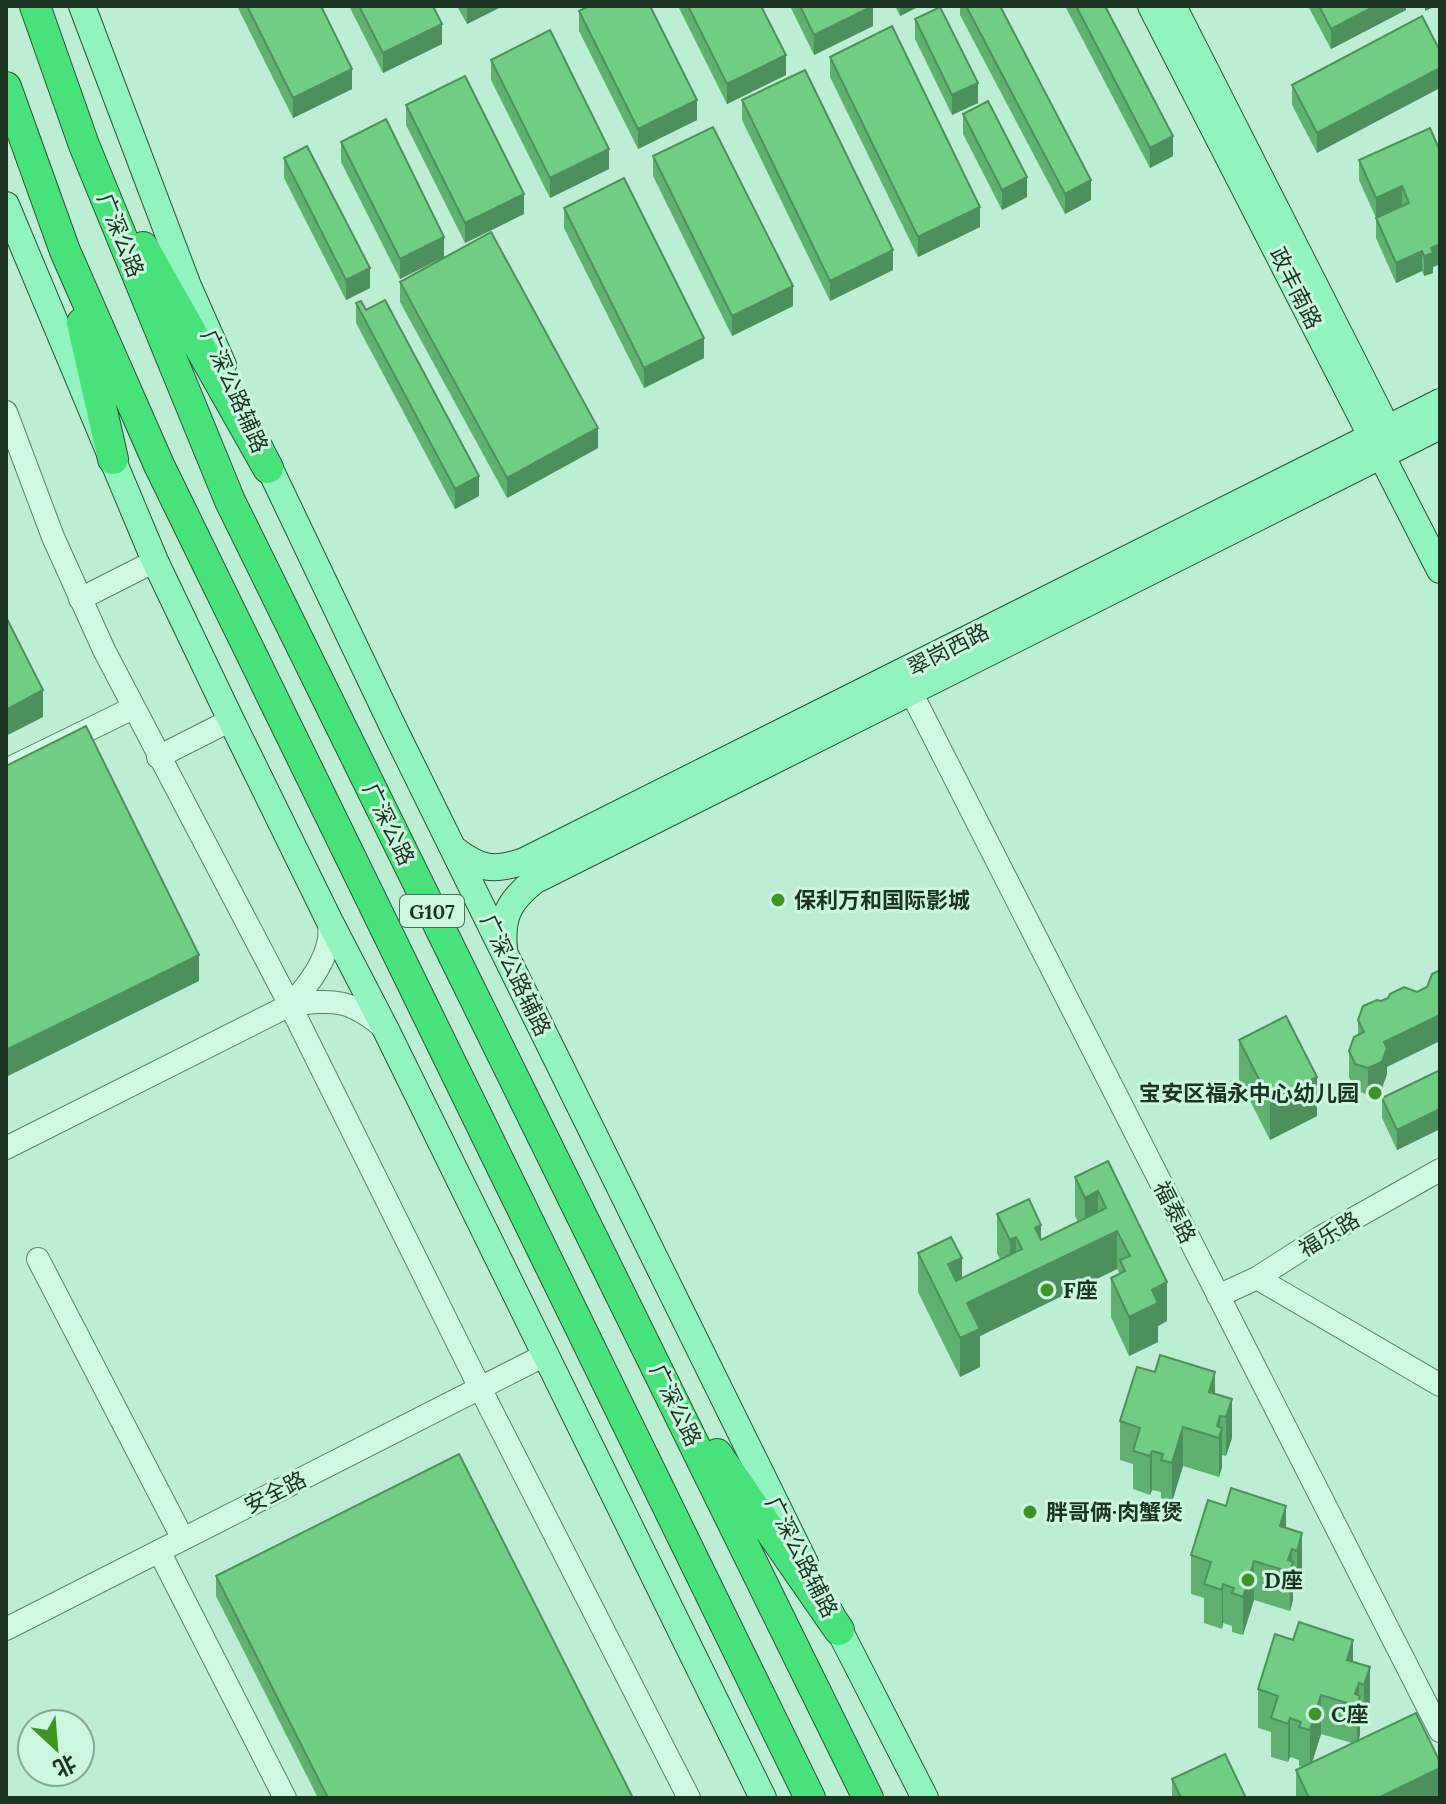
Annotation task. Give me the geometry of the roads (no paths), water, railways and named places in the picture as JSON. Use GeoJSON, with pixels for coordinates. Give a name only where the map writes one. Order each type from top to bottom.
{"type":"FeatureCollection","features":[{"type":"Feature","properties":{"kind":"highway","name":"广深公路"},"geometry":{"type":"LineString","coordinates":[[35,6],[84,145],[230,501],[868,1798]]}},
{"type":"Feature","properties":{"kind":"highway","name":"G107"},"geometry":{"type":"LineString","coordinates":[[6,87],[65,251],[172,493],[810,1798]]}},
{"type":"Feature","properties":{"kind":"highway"},"geometry":{"type":"LineString","coordinates":[[84,145],[268,468]]}},
{"type":"Feature","properties":{"kind":"highway"},"geometry":{"type":"LineString","coordinates":[[65,251],[113,459]]}},
{"type":"Feature","properties":{"kind":"highway"},"geometry":{"type":"LineString","coordinates":[[659,1371],[839,1630]]}},
{"type":"Feature","properties":{"kind":"highway"},"geometry":{"type":"LineString","coordinates":[[773,1726],[793,1798]]}},
{"type":"Feature","properties":{"kind":"main road","name":"广深公路辅路"},"geometry":{"type":"LineString","coordinates":[[82,6],[188,286],[268,468],[759,1473],[925,1798]]}},
{"type":"Feature","properties":{"kind":"main road","name":"政丰南路"},"geometry":{"type":"LineString","coordinates":[[1151,6],[1384,442],[1440,531]]}},
{"type":"Feature","properties":{"kind":"main road","name":"政丰南路"},"geometry":{"type":"LineString","coordinates":[[1173,6],[1384,442],[1440,570]]}},
{"type":"Feature","properties":{"kind":"main road"},"geometry":{"type":"LineString","coordinates":[[6,205],[155,561],[763,1798]]}},
{"type":"Feature","properties":{"kind":"main road","name":"翠岗西路"},"geometry":{"type":"LineString","coordinates":[[454,849],[479,865],[507,867],[574,849],[911,692],[1384,442],[1440,402]]}},
{"type":"Feature","properties":{"kind":"main road","name":"翠岗西路"},"geometry":{"type":"LineString","coordinates":[[505,952],[503,931],[507,912],[517,895],[574,849],[1384,442],[1440,426]]}},
{"type":"Feature","properties":{"kind":"street"},"geometry":{"type":"LineString","coordinates":[[6,412],[53,537],[133,708],[290,1005],[480,1388],[689,1798]]}},
{"type":"Feature","properties":{"kind":"street"},"geometry":{"type":"LineString","coordinates":[[80,599],[155,561]]}},
{"type":"Feature","properties":{"kind":"street","name":"福泰路"},"geometry":{"type":"LineString","coordinates":[[911,692],[1440,1731]]}},
{"type":"Feature","properties":{"kind":"street"},"geometry":{"type":"LineString","coordinates":[[6,770],[133,708]]}},
{"type":"Feature","properties":{"kind":"street"},"geometry":{"type":"LineString","coordinates":[[158,757],[231,720]]}},
{"type":"Feature","properties":{"kind":"street"},"geometry":{"type":"LineString","coordinates":[[290,1005],[304,989],[321,959],[329,939],[329,920]]}},
{"type":"Feature","properties":{"kind":"street"},"geometry":{"type":"LineString","coordinates":[[6,1148],[290,1005],[320,1001],[347,1004],[371,1016],[386,1030]]}},
{"type":"Feature","properties":{"kind":"street","name":"福乐路"},"geometry":{"type":"LineString","coordinates":[[1218,1296],[1257,1278],[1321,1237],[1440,1170]]}},
{"type":"Feature","properties":{"kind":"street"},"geometry":{"type":"LineString","coordinates":[[38,1259],[183,1539]]}},
{"type":"Feature","properties":{"kind":"street"},"geometry":{"type":"LineString","coordinates":[[1257,1278],[1440,1385]]}},
{"type":"Feature","properties":{"kind":"street","name":"安全路"},"geometry":{"type":"LineString","coordinates":[[6,1629],[545,1355]]}},
{"type":"Feature","properties":{"kind":"street"},"geometry":{"type":"LineString","coordinates":[[159,1551],[285,1798]]}},
{"type":"Feature","properties":{"kind":"place","name":"保利万和国际影城"},"geometry":{"type":"Point","coordinates":[778,900]}},
{"type":"Feature","properties":{"kind":"place","name":"宝安区福永中心幼儿园"},"geometry":{"type":"Point","coordinates":[1375,1093]}},
{"type":"Feature","properties":{"kind":"place","name":"F座"},"geometry":{"type":"Point","coordinates":[1047,1290]}},
{"type":"Feature","properties":{"kind":"place","name":"胖哥俩·肉蟹煲"},"geometry":{"type":"Point","coordinates":[1030,1512]}},
{"type":"Feature","properties":{"kind":"place","name":"D座"},"geometry":{"type":"Point","coordinates":[1248,1580]}},
{"type":"Feature","properties":{"kind":"place","name":"C座"},"geometry":{"type":"Point","coordinates":[1315,1714]}}]}
